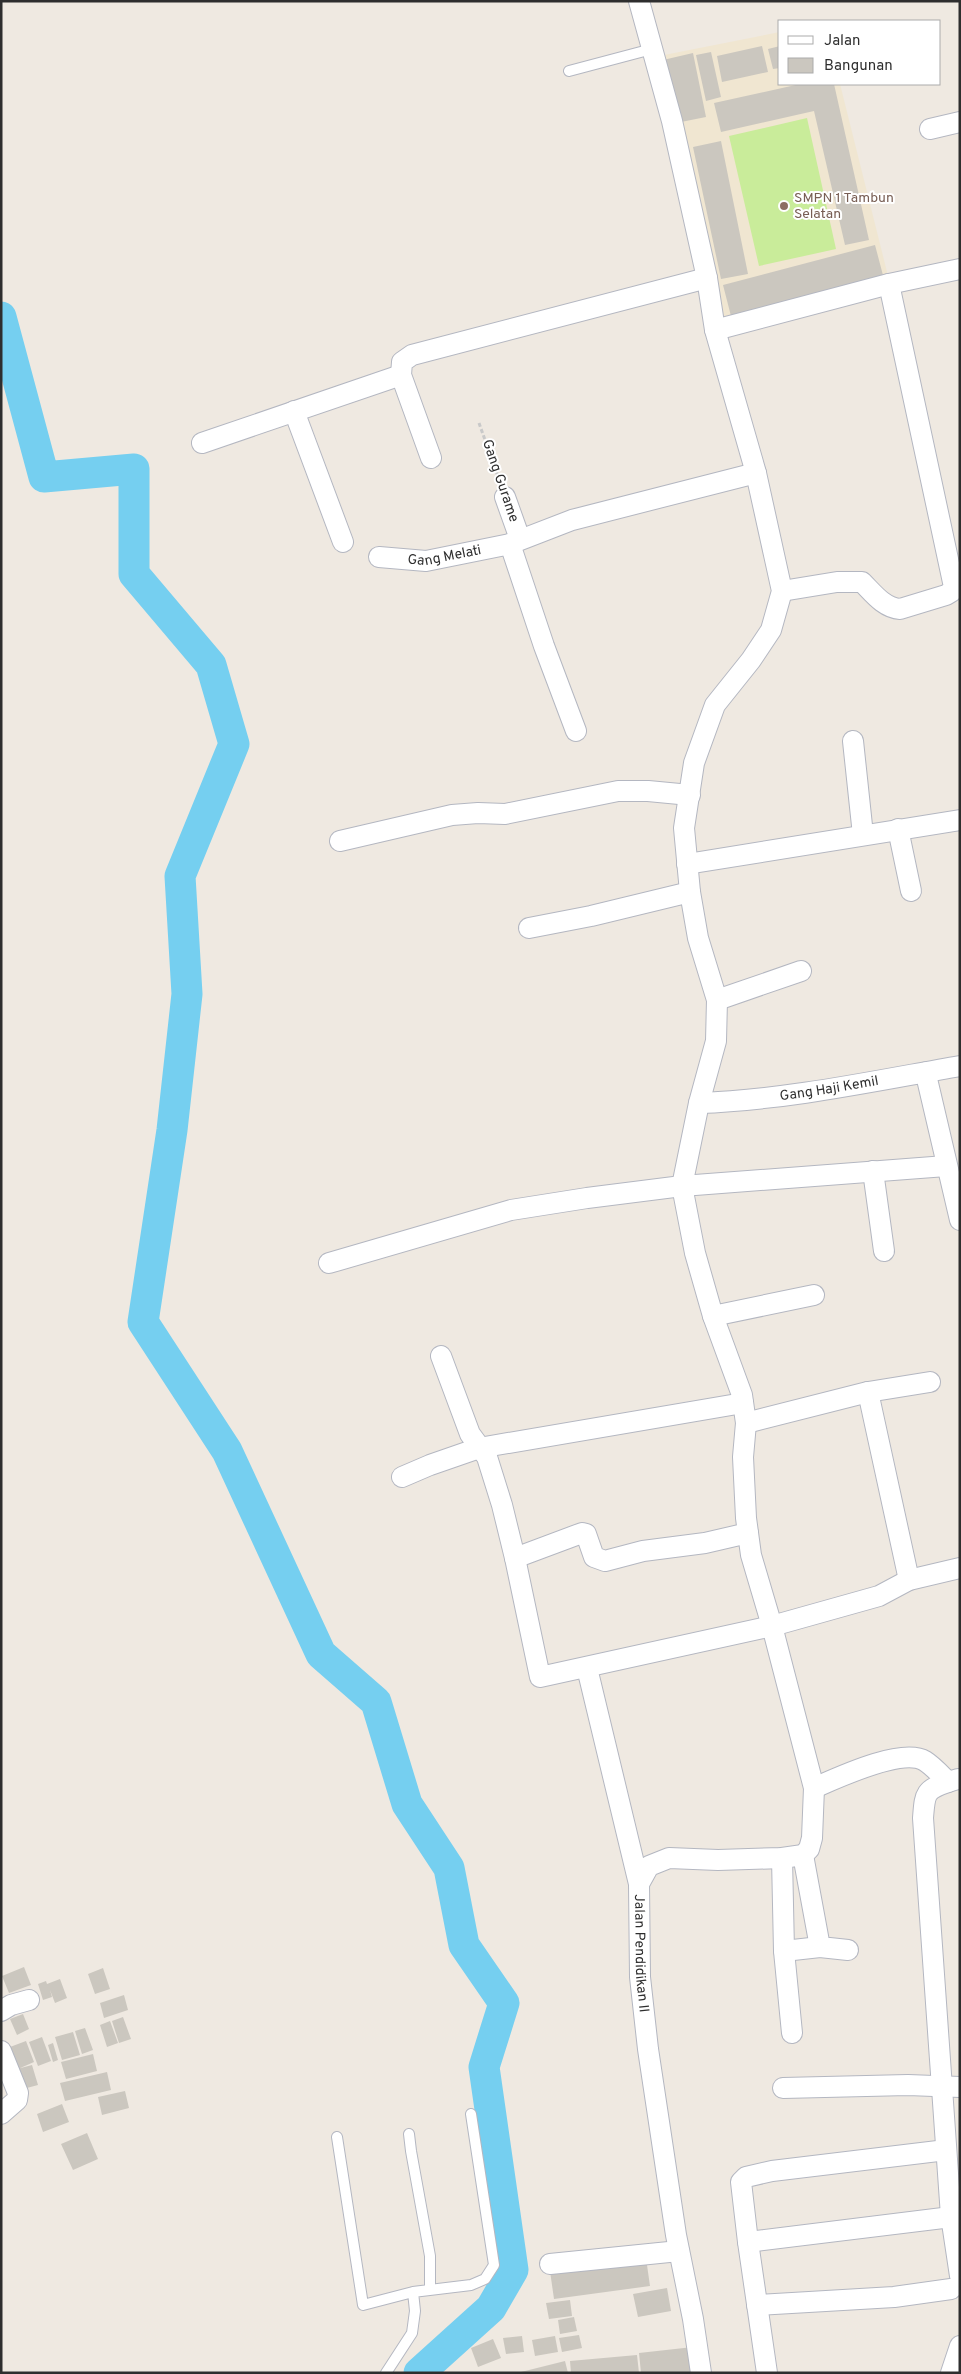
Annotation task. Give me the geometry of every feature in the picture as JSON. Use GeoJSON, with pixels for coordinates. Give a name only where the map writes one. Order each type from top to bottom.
{"type":"FeatureCollection","features":[{"type":"Feature","properties":{"kind":"street"},"geometry":{"type":"LineString","coordinates":[[639,1],[672,121],[707,278],[716,330],[756,473],[782,591],[771,630],[751,660],[715,705],[694,763],[684,828],[690,892],[698,938],[717,1000],[716,1041],[699,1103],[682,1186],[695,1253],[713,1316],[743,1403],[746,1423],[743,1457],[751,1555],[772,1626],[814,1788],[812,1838],[809,1849],[803,1854],[820,1947]]}},
{"type":"Feature","properties":{"kind":"street"},"geometry":{"type":"LineString","coordinates":[[930,129],[960,122]]}},
{"type":"Feature","properties":{"kind":"street"},"geometry":{"type":"LineString","coordinates":[[716,330],[889,284],[960,269]]}},
{"type":"Feature","properties":{"kind":"street"},"geometry":{"type":"LineString","coordinates":[[431,458],[401,375],[402,362],[412,355],[707,278]]}},
{"type":"Feature","properties":{"kind":"street"},"geometry":{"type":"LineString","coordinates":[[782,591],[837,582],[862,582],[884,603],[900,609],[946,596],[954,588],[889,284]]}},
{"type":"Feature","properties":{"kind":"street"},"geometry":{"type":"LineString","coordinates":[[202,443],[401,375]]}},
{"type":"Feature","properties":{"kind":"street"},"geometry":{"type":"LineString","coordinates":[[294,410],[343,542]]}},
{"type":"Feature","properties":{"kind":"street","name":"Gang Melati"},"geometry":{"type":"LineString","coordinates":[[379,558],[426,561],[515,541],[572,520],[756,473]]}},
{"type":"Feature","properties":{"kind":"street","name":"Gang Gurame"},"geometry":{"type":"LineString","coordinates":[[505,496],[515,541],[544,646],[576,731]]}},
{"type":"Feature","properties":{"kind":"street"},"geometry":{"type":"LineString","coordinates":[[853,741],[863,835]]}},
{"type":"Feature","properties":{"kind":"street"},"geometry":{"type":"LineString","coordinates":[[340,842],[452,815],[478,813],[505,814],[618,791],[648,791],[690,796]]}},
{"type":"Feature","properties":{"kind":"street"},"geometry":{"type":"LineString","coordinates":[[688,864],[960,820]]}},
{"type":"Feature","properties":{"kind":"street"},"geometry":{"type":"LineString","coordinates":[[898,829],[911,891]]}},
{"type":"Feature","properties":{"kind":"street"},"geometry":{"type":"LineString","coordinates":[[529,928],[591,916],[690,892]]}},
{"type":"Feature","properties":{"kind":"street"},"geometry":{"type":"LineString","coordinates":[[717,1000],[801,971]]}},
{"type":"Feature","properties":{"kind":"street","name":"Gang Haji Kemil"},"geometry":{"type":"LineString","coordinates":[[699,1103],[766,1098],[960,1066]]}},
{"type":"Feature","properties":{"kind":"street"},"geometry":{"type":"LineString","coordinates":[[928,1072],[927,1079],[960,1220]]}},
{"type":"Feature","properties":{"kind":"street"},"geometry":{"type":"LineString","coordinates":[[329,1263],[511,1210],[682,1186],[946,1166]]}},
{"type":"Feature","properties":{"kind":"street"},"geometry":{"type":"LineString","coordinates":[[873,1171],[884,1251]]}},
{"type":"Feature","properties":{"kind":"street"},"geometry":{"type":"LineString","coordinates":[[713,1316],[814,1295]]}},
{"type":"Feature","properties":{"kind":"street"},"geometry":{"type":"LineString","coordinates":[[441,1356],[470,1434],[486,1457],[515,1558],[540,1677],[772,1626],[879,1596],[909,1580],[960,1568]]}},
{"type":"Feature","properties":{"kind":"street"},"geometry":{"type":"LineString","coordinates":[[746,1423],[868,1392],[930,1382]]}},
{"type":"Feature","properties":{"kind":"street"},"geometry":{"type":"LineString","coordinates":[[868,1392],[909,1580]]}},
{"type":"Feature","properties":{"kind":"street"},"geometry":{"type":"LineString","coordinates":[[402,1477],[479,1448],[743,1403]]}},
{"type":"Feature","properties":{"kind":"street"},"geometry":{"type":"LineString","coordinates":[[515,1558],[582,1533],[588,1537],[594,1557],[605,1561],[643,1551],[705,1543],[748,1533]]}},
{"type":"Feature","properties":{"kind":"street"},"geometry":{"type":"LineString","coordinates":[[587,1668],[639,1884]]}},
{"type":"Feature","properties":{"kind":"street"},"geometry":{"type":"LineString","coordinates":[[814,1788],[870,1765],[903,1757],[924,1760],[954,1780]]}},
{"type":"Feature","properties":{"kind":"street"},"geometry":{"type":"LineString","coordinates":[[757,2305],[894,2298],[955,2282],[951,2216],[951,2087],[923,1818],[925,1796],[932,1787],[954,1780]]}},
{"type":"Feature","properties":{"kind":"street","name":"Jalan Pendidikan II"},"geometry":{"type":"LineString","coordinates":[[701,2373],[656,2108],[646,2031],[640,1977],[639,1884],[649,1866],[669,1858],[718,1860],[782,1858],[803,1854]]}},
{"type":"Feature","properties":{"kind":"street"},"geometry":{"type":"LineString","coordinates":[[782,1858],[784,1951],[792,2033]]}},
{"type":"Feature","properties":{"kind":"street"},"geometry":{"type":"LineString","coordinates":[[784,1951],[820,1947],[848,1950]]}},
{"type":"Feature","properties":{"kind":"street"},"geometry":{"type":"LineString","coordinates":[[1,2011],[29,2000]]}},
{"type":"Feature","properties":{"kind":"street"},"geometry":{"type":"LineString","coordinates":[[1,2051],[18,2092],[16,2100],[1,2114]]}},
{"type":"Feature","properties":{"kind":"street"},"geometry":{"type":"LineString","coordinates":[[783,2088],[908,2085],[951,2087]]}},
{"type":"Feature","properties":{"kind":"street"},"geometry":{"type":"LineString","coordinates":[[767,2373],[748,2242],[742,2182],[746,2177],[772,2171],[938,2151]]}},
{"type":"Feature","properties":{"kind":"street"},"geometry":{"type":"LineString","coordinates":[[748,2242],[943,2218]]}},
{"type":"Feature","properties":{"kind":"street"},"geometry":{"type":"LineString","coordinates":[[550,2264],[679,2251]]}},
{"type":"Feature","properties":{"kind":"street"},"geometry":{"type":"LineString","coordinates":[[951,2373],[960,2346]]}},
{"type":"Feature","properties":{"kind":"lane"},"geometry":{"type":"LineString","coordinates":[[569,71],[652,49]]}},
{"type":"Feature","properties":{"kind":"lane"},"geometry":{"type":"LineString","coordinates":[[337,2137],[362,2305],[413,2292],[471,2285],[485,2278],[494,2265],[471,2114]]}},
{"type":"Feature","properties":{"kind":"lane"},"geometry":{"type":"LineString","coordinates":[[409,2134],[410,2151],[430,2256],[430,2290]]}},
{"type":"Feature","properties":{"kind":"lane"},"geometry":{"type":"LineString","coordinates":[[386,2373],[412,2333],[415,2312],[413,2292]]}},
{"type":"Feature","properties":{"kind":"path","name":"Gang Gurame"},"geometry":{"type":"LineString","coordinates":[[479,423],[505,496]]}},
{"type":"Feature","properties":{"kind":"shaded area","name":"SMPN 1 Tambun Selatan"},"geometry":{"type":"Polygon","coordinates":[[[778,32],[778,85],[840,85],[889,280],[723,325],[659,56],[778,32]]]}},
{"type":"Feature","properties":{"kind":"green space"},"geometry":{"type":"Polygon","coordinates":[[[807,118],[836,249],[759,266],[729,136],[807,118]]]}},
{"type":"Feature","properties":{"kind":"building"},"geometry":{"type":"Polygon","coordinates":[[[762,46],[768,72],[722,82],[717,56],[762,46]]]}},
{"type":"Feature","properties":{"kind":"building"},"geometry":{"type":"Polygon","coordinates":[[[778,46],[778,68],[773,69],[768,49],[778,46]]]}},
{"type":"Feature","properties":{"kind":"building"},"geometry":{"type":"Polygon","coordinates":[[[711,52],[721,97],[706,101],[696,55],[711,52]]]}},
{"type":"Feature","properties":{"kind":"building"},"geometry":{"type":"Polygon","coordinates":[[[693,53],[706,117],[676,123],[663,60],[693,53]]]}},
{"type":"Feature","properties":{"kind":"building"},"geometry":{"type":"Polygon","coordinates":[[[795,85],[834,85],[869,240],[845,245],[814,111],[721,132],[714,103],[795,85]]]}},
{"type":"Feature","properties":{"kind":"building"},"geometry":{"type":"Polygon","coordinates":[[[721,141],[748,274],[721,279],[693,147],[721,141]]]}},
{"type":"Feature","properties":{"kind":"building"},"geometry":{"type":"Polygon","coordinates":[[[875,245],[884,279],[732,320],[723,285],[875,245]]]}},
{"type":"Feature","properties":{"kind":"building"},"geometry":{"type":"Polygon","coordinates":[[[24,1967],[31,1985],[9,1993],[2,1976],[24,1967]]]}},
{"type":"Feature","properties":{"kind":"building"},"geometry":{"type":"Polygon","coordinates":[[[103,1968],[110,1989],[95,1994],[88,1974],[103,1968]]]}},
{"type":"Feature","properties":{"kind":"building"},"geometry":{"type":"Polygon","coordinates":[[[60,1979],[67,1998],[55,2003],[50,1990],[52,1997],[43,2000],[38,1984],[46,1981],[47,1984],[60,1979]]]}},
{"type":"Feature","properties":{"kind":"building"},"geometry":{"type":"Polygon","coordinates":[[[124,1995],[128,2010],[104,2018],[100,2003],[124,1995]]]}},
{"type":"Feature","properties":{"kind":"building"},"geometry":{"type":"Polygon","coordinates":[[[23,2014],[29,2029],[17,2035],[10,2019],[23,2014]]]}},
{"type":"Feature","properties":{"kind":"building"},"geometry":{"type":"Polygon","coordinates":[[[123,2017],[131,2039],[119,2043],[112,2021],[123,2017]]]}},
{"type":"Feature","properties":{"kind":"building"},"geometry":{"type":"Polygon","coordinates":[[[110,2021],[118,2043],[107,2047],[100,2025],[110,2021]]]}},
{"type":"Feature","properties":{"kind":"building"},"geometry":{"type":"Polygon","coordinates":[[[85,2028],[93,2050],[82,2054],[75,2031],[85,2028]]]}},
{"type":"Feature","properties":{"kind":"building"},"geometry":{"type":"Polygon","coordinates":[[[73,2032],[80,2055],[62,2060],[55,2037],[73,2032]]]}},
{"type":"Feature","properties":{"kind":"building"},"geometry":{"type":"Polygon","coordinates":[[[42,2037],[51,2061],[38,2066],[29,2042],[42,2037]]]}},
{"type":"Feature","properties":{"kind":"building"},"geometry":{"type":"Polygon","coordinates":[[[26,2041],[34,2062],[18,2069],[10,2047],[26,2041]]]}},
{"type":"Feature","properties":{"kind":"building"},"geometry":{"type":"Polygon","coordinates":[[[53,2043],[58,2060],[53,2062],[48,2045],[53,2043]]]}},
{"type":"Feature","properties":{"kind":"building"},"geometry":{"type":"Polygon","coordinates":[[[93,2054],[97,2071],[66,2079],[61,2062],[93,2054]]]}},
{"type":"Feature","properties":{"kind":"building"},"geometry":{"type":"Polygon","coordinates":[[[32,2065],[38,2085],[23,2089],[17,2069],[32,2065]]]}},
{"type":"Feature","properties":{"kind":"building"},"geometry":{"type":"Polygon","coordinates":[[[107,2072],[111,2090],[65,2101],[60,2083],[107,2072]]]}},
{"type":"Feature","properties":{"kind":"building"},"geometry":{"type":"Polygon","coordinates":[[[125,2091],[129,2108],[102,2115],[98,2097],[125,2091]]]}},
{"type":"Feature","properties":{"kind":"building"},"geometry":{"type":"Polygon","coordinates":[[[62,2104],[69,2122],[43,2132],[37,2114],[62,2104]]]}},
{"type":"Feature","properties":{"kind":"building"},"geometry":{"type":"Polygon","coordinates":[[[87,2133],[98,2159],[73,2170],[61,2144],[87,2133]]]}},
{"type":"Feature","properties":{"kind":"building"},"geometry":{"type":"Polygon","coordinates":[[[646,2258],[650,2286],[554,2299],[550,2271],[646,2258]]]}},
{"type":"Feature","properties":{"kind":"building"},"geometry":{"type":"Polygon","coordinates":[[[667,2288],[671,2311],[638,2317],[633,2294],[667,2288]]]}},
{"type":"Feature","properties":{"kind":"building"},"geometry":{"type":"Polygon","coordinates":[[[570,2300],[572,2316],[549,2319],[546,2303],[570,2300]]]}},
{"type":"Feature","properties":{"kind":"building"},"geometry":{"type":"Polygon","coordinates":[[[574,2317],[577,2331],[560,2334],[558,2320],[574,2317]]]}},
{"type":"Feature","properties":{"kind":"building"},"geometry":{"type":"Polygon","coordinates":[[[579,2335],[582,2348],[562,2352],[559,2338],[579,2335]]]}},
{"type":"Feature","properties":{"kind":"building"},"geometry":{"type":"Polygon","coordinates":[[[522,2336],[524,2352],[506,2354],[503,2338],[522,2336]]]}},
{"type":"Feature","properties":{"kind":"building"},"geometry":{"type":"Polygon","coordinates":[[[555,2336],[558,2352],[535,2356],[532,2340],[555,2336]]]}},
{"type":"Feature","properties":{"kind":"building"},"geometry":{"type":"Polygon","coordinates":[[[493,2339],[501,2358],[478,2367],[471,2348],[493,2339]]]}},
{"type":"Feature","properties":{"kind":"building"},"geometry":{"type":"Polygon","coordinates":[[[693,2347],[696,2373],[641,2373],[639,2353],[693,2347]]]}},
{"type":"Feature","properties":{"kind":"building"},"geometry":{"type":"Polygon","coordinates":[[[637,2355],[639,2373],[571,2373],[570,2361],[637,2355]]]}},
{"type":"Feature","properties":{"kind":"building"},"geometry":{"type":"Polygon","coordinates":[[[565,2361],[568,2373],[521,2373],[521,2372],[565,2361]]]}},
{"type":"Feature","properties":{"kind":"waterway"},"geometry":{"type":"LineString","coordinates":[[1,317],[44,477],[134,469],[134,574],[211,665],[234,744],[180,876],[187,994],[172,1130],[143,1322],[227,1451],[321,1654],[376,1702],[407,1804],[449,1868],[464,1945],[504,2003],[484,2067],[513,2270],[491,2308],[419,2373]]}},
{"type":"Feature","properties":{"kind":"place","name":"SMPN 1 Tambun Selatan"},"geometry":{"type":"Point","coordinates":[784,206]}}]}
